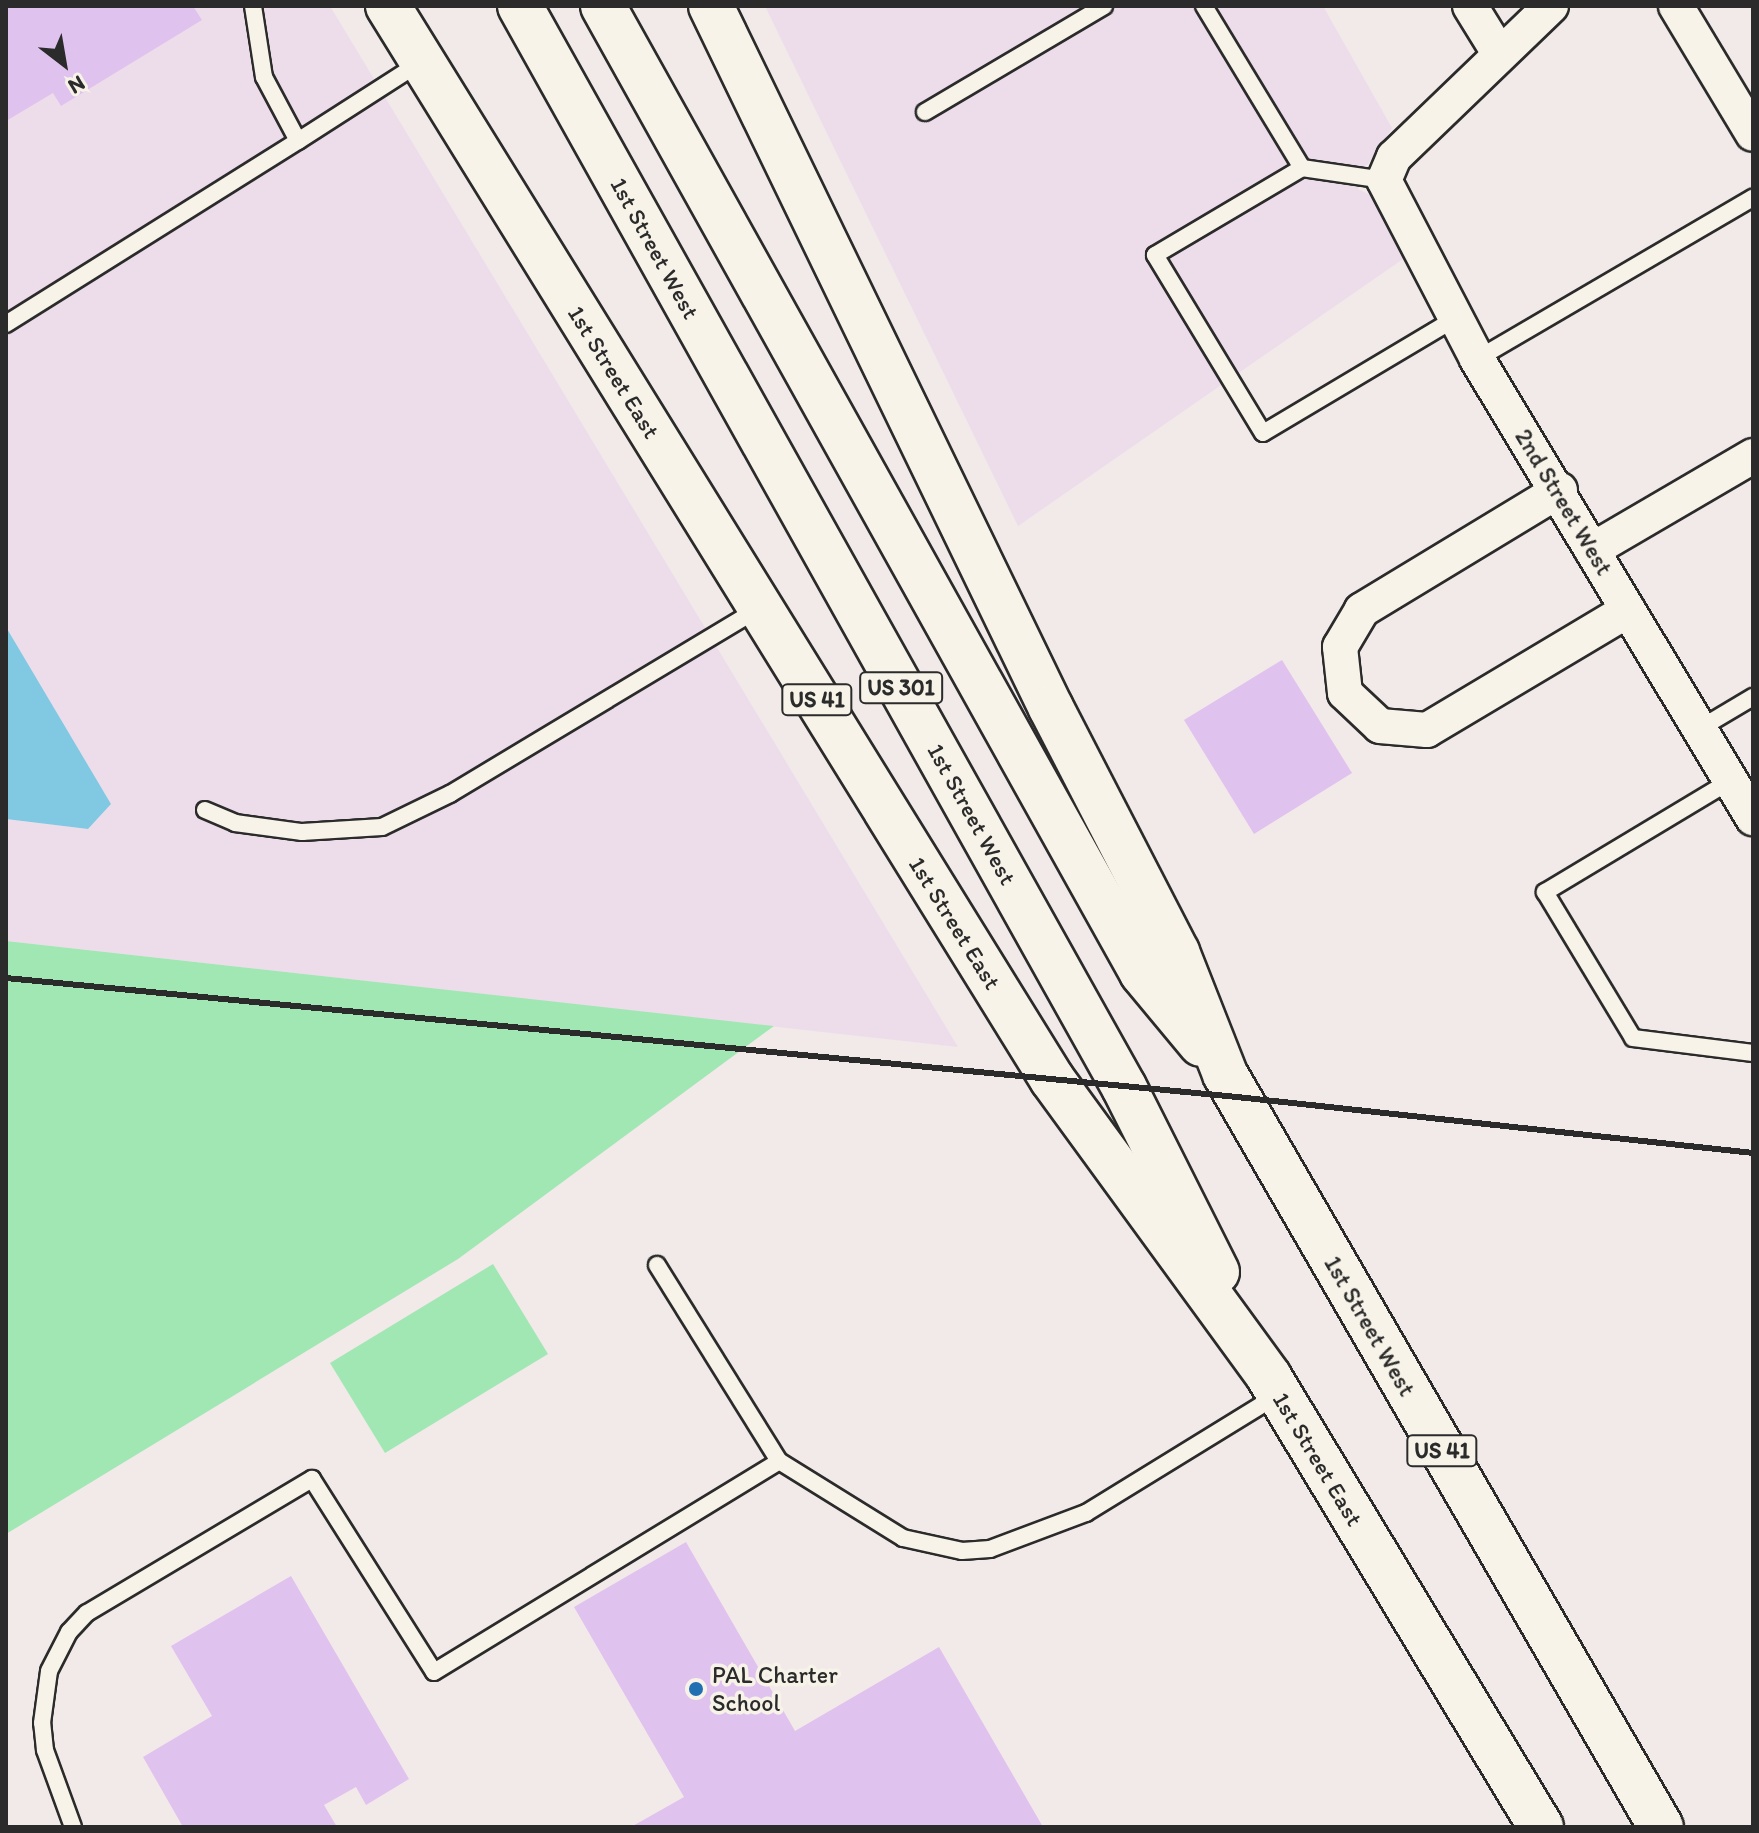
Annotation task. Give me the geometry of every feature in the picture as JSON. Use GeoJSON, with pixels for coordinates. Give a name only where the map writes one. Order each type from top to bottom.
{"type":"FeatureCollection","features":[{"type":"Feature","properties":{"kind":"main road","name":"1st Street East"},"geometry":{"type":"LineString","coordinates":[[388,6],[1074,1113],[1274,1386],[1541,1827]]}},
{"type":"Feature","properties":{"kind":"main road","name":"1st Street West"},"geometry":{"type":"LineString","coordinates":[[520,6],[1124,1087],[1274,1386]]}},
{"type":"Feature","properties":{"kind":"main road","name":"1st Street West"},"geometry":{"type":"LineString","coordinates":[[603,6],[1142,973],[1225,1074]]}},
{"type":"Feature","properties":{"kind":"main road","name":"1st Street West"},"geometry":{"type":"LineString","coordinates":[[711,6],[1037,679],[1177,952],[1225,1074],[1661,1827]]}},
{"type":"Feature","properties":{"kind":"street"},"geometry":{"type":"LineString","coordinates":[[1470,6],[1499,53]]}},
{"type":"Feature","properties":{"kind":"street"},"geometry":{"type":"LineString","coordinates":[[1384,180],[1394,157],[1551,6]]}},
{"type":"Feature","properties":{"kind":"street"},"geometry":{"type":"LineString","coordinates":[[1676,6],[1753,134]]}},
{"type":"Feature","properties":{"kind":"street","name":"2nd Street West"},"geometry":{"type":"LineString","coordinates":[[1384,180],[1477,359],[1560,490],[1592,550],[1753,818]]}},
{"type":"Feature","properties":{"kind":"street"},"geometry":{"type":"LineString","coordinates":[[1592,550],[1753,456]]}},
{"type":"Feature","properties":{"kind":"street"},"geometry":{"type":"LineString","coordinates":[[1560,490],[1362,610],[1340,647],[1345,693],[1380,726],[1427,730],[1628,610]]}},
{"type":"Feature","properties":{"kind":"lane"},"geometry":{"type":"LineString","coordinates":[[253,6],[264,77],[298,141]]}},
{"type":"Feature","properties":{"kind":"lane"},"geometry":{"type":"LineString","coordinates":[[925,112],[1104,6]]}},
{"type":"Feature","properties":{"kind":"lane"},"geometry":{"type":"LineString","coordinates":[[1204,6],[1302,168]]}},
{"type":"Feature","properties":{"kind":"lane"},"geometry":{"type":"LineString","coordinates":[[6,324],[422,61]]}},
{"type":"Feature","properties":{"kind":"lane"},"geometry":{"type":"LineString","coordinates":[[1384,180],[1302,168],[1155,255],[1263,433],[1456,318]]}},
{"type":"Feature","properties":{"kind":"lane"},"geometry":{"type":"LineString","coordinates":[[1477,359],[1753,198]]}},
{"type":"Feature","properties":{"kind":"lane"},"geometry":{"type":"LineString","coordinates":[[205,810],[235,823],[302,832],[382,827],[450,794],[760,608]]}},
{"type":"Feature","properties":{"kind":"lane"},"geometry":{"type":"LineString","coordinates":[[1699,729],[1753,697]]}},
{"type":"Feature","properties":{"kind":"lane"},"geometry":{"type":"LineString","coordinates":[[1730,781],[1545,892],[1633,1038],[1753,1053]]}},
{"type":"Feature","properties":{"kind":"lane"},"geometry":{"type":"LineString","coordinates":[[657,1265],[779,1461],[903,1538],[962,1551],[990,1549],[1086,1513],[1274,1386]]}},
{"type":"Feature","properties":{"kind":"lane"},"geometry":{"type":"LineString","coordinates":[[73,1827],[52,1774],[42,1723],[49,1671],[69,1632],[87,1613],[312,1479],[434,1672],[779,1461]]}},
{"type":"Feature","properties":{"kind":"shaded area"},"geometry":{"type":"Polygon","coordinates":[[[6,6],[330,6],[958,1047],[6,941],[6,819],[88,829],[111,804],[6,627],[6,6]]]}},
{"type":"Feature","properties":{"kind":"shaded area"},"geometry":{"type":"Polygon","coordinates":[[[765,6],[1323,6],[1392,128],[1368,164],[1357,170],[1362,179],[1358,189],[1370,195],[1403,259],[1018,526],[765,6]]]}},
{"type":"Feature","properties":{"kind":"green space"},"geometry":{"type":"Polygon","coordinates":[[[6,941],[774,1026],[458,1259],[6,1534],[6,941]]]}},
{"type":"Feature","properties":{"kind":"green space"},"geometry":{"type":"Polygon","coordinates":[[[493,1264],[548,1354],[385,1453],[330,1363],[493,1264]]]}},
{"type":"Feature","properties":{"kind":"water"},"geometry":{"type":"Polygon","coordinates":[[[6,627],[111,804],[88,829],[6,819],[6,627]]]}},
{"type":"Feature","properties":{"kind":"building"},"geometry":{"type":"Polygon","coordinates":[[[6,6],[193,6],[202,20],[61,106],[53,93],[6,121],[6,6]]]}},
{"type":"Feature","properties":{"kind":"building"},"geometry":{"type":"Polygon","coordinates":[[[1282,660],[1352,773],[1254,834],[1184,720],[1282,660]]]}},
{"type":"Feature","properties":{"kind":"building","name":"PAL Charter School"},"geometry":{"type":"Polygon","coordinates":[[[686,1542],[795,1731],[939,1647],[1043,1827],[631,1827],[684,1797],[574,1607],[686,1542]]]}},
{"type":"Feature","properties":{"kind":"building"},"geometry":{"type":"Polygon","coordinates":[[[291,1576],[409,1779],[366,1805],[356,1787],[324,1805],[337,1827],[183,1827],[143,1757],[212,1716],[171,1646],[291,1576]]]}},
{"type":"Feature","properties":{"kind":"railway"},"geometry":{"type":"LineString","coordinates":[[6,978],[1237,1097],[1753,1153]]}},
{"type":"Feature","properties":{"kind":"place","name":"PAL Charter School"},"geometry":{"type":"Point","coordinates":[696,1689]}}]}
